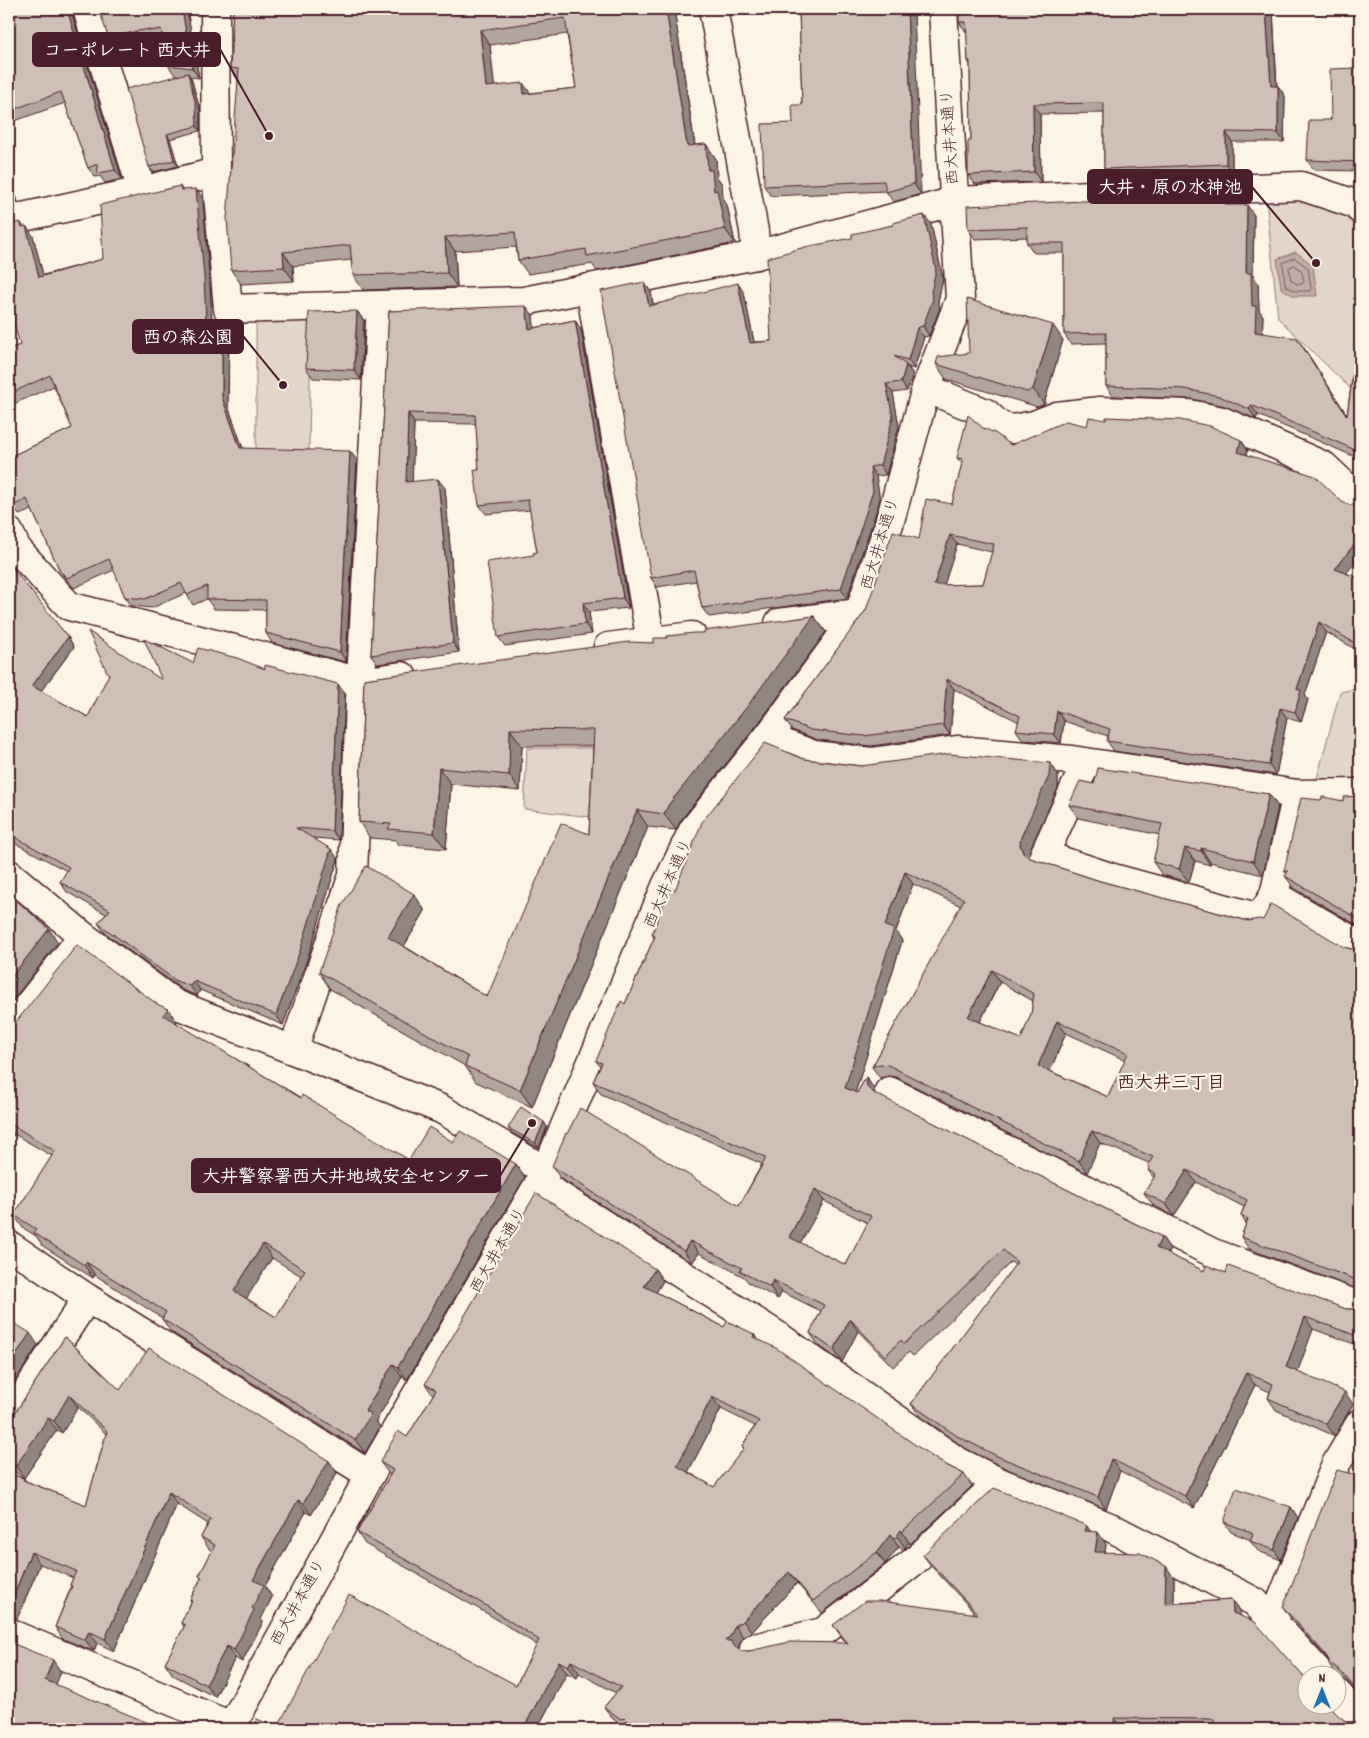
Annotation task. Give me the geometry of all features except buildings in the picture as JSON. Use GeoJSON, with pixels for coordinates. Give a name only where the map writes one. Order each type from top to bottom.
{"type":"FeatureCollection","features":[{"type":"Feature","properties":{"kind":"street"},"geometry":{"type":"LineString","coordinates":[[87,9],[142,191]]}},
{"type":"Feature","properties":{"kind":"street"},"geometry":{"type":"LineString","coordinates":[[214,9],[216,172],[228,309],[524,301],[756,255],[954,201],[1301,186],[1355,204],[1360,209]]}},
{"type":"Feature","properties":{"kind":"street"},"geometry":{"type":"LineString","coordinates":[[713,9],[754,232],[756,255]]}},
{"type":"Feature","properties":{"kind":"street","name":"西大井本通り"},"geometry":{"type":"LineString","coordinates":[[231,1728],[370,1475],[543,1177],[666,886],[693,830],[770,734],[860,613],[890,521],[926,388],[960,299],[942,9]]}},
{"type":"Feature","properties":{"kind":"street"},"geometry":{"type":"LineString","coordinates":[[9,220],[142,191],[216,172]]}},
{"type":"Feature","properties":{"kind":"street"},"geometry":{"type":"LineString","coordinates":[[590,288],[651,642]]}},
{"type":"Feature","properties":{"kind":"street"},"geometry":{"type":"LineString","coordinates":[[293,1050],[353,875],[381,305]]}},
{"type":"Feature","properties":{"kind":"street"},"geometry":{"type":"LineString","coordinates":[[926,388],[986,413],[1000,426],[1013,429],[1034,425],[1058,416],[1100,411],[1189,414],[1222,421],[1324,466],[1360,500]]}},
{"type":"Feature","properties":{"kind":"street"},"geometry":{"type":"LineString","coordinates":[[12,546],[69,606],[361,682],[429,672]]}},
{"type":"Feature","properties":{"kind":"street"},"geometry":{"type":"LineString","coordinates":[[757,626],[860,613]]}},
{"type":"Feature","properties":{"kind":"street"},"geometry":{"type":"LineString","coordinates":[[584,651],[718,632]]}},
{"type":"Feature","properties":{"kind":"street"},"geometry":{"type":"LineString","coordinates":[[770,734],[785,744],[814,755],[871,762],[957,750],[1086,763],[1297,794],[1360,793]]}},
{"type":"Feature","properties":{"kind":"street"},"geometry":{"type":"LineString","coordinates":[[1086,763],[1044,855],[1113,878],[1260,918],[1274,895],[1297,794]]}},
{"type":"Feature","properties":{"kind":"street"},"geometry":{"type":"LineString","coordinates":[[9,874],[83,936],[175,1004],[441,1109],[775,1334],[957,1461],[999,1482],[1110,1527],[1255,1602],[1313,1666]]}},
{"type":"Feature","properties":{"kind":"street"},"geometry":{"type":"LineString","coordinates":[[1274,895],[1360,945]]}},
{"type":"Feature","properties":{"kind":"street"},"geometry":{"type":"LineString","coordinates":[[9,1030],[83,936]]}},
{"type":"Feature","properties":{"kind":"street"},"geometry":{"type":"LineString","coordinates":[[889,1090],[1213,1253],[1360,1306]]}},
{"type":"Feature","properties":{"kind":"street"},"geometry":{"type":"LineString","coordinates":[[9,1245],[87,1298],[370,1475]]}},
{"type":"Feature","properties":{"kind":"street"},"geometry":{"type":"LineString","coordinates":[[9,1419],[87,1298]]}},
{"type":"Feature","properties":{"kind":"street"},"geometry":{"type":"LineString","coordinates":[[1273,1622],[1336,1464],[1360,1423]]}},
{"type":"Feature","properties":{"kind":"street"},"geometry":{"type":"LineString","coordinates":[[754,1648],[823,1632],[918,1558],[999,1482]]}},
{"type":"Feature","properties":{"kind":"street"},"geometry":{"type":"LineString","coordinates":[[9,1633],[231,1728]]}},
{"type":"Feature","properties":{"kind":"street"},"geometry":{"type":"LineString","coordinates":[[1346,1703],[1360,1719]]}},
{"type":"Feature","properties":{"kind":"shaded area"},"geometry":{"type":"Polygon","coordinates":[[[1265,188],[1360,209],[1360,335],[1354,392],[1278,318],[1265,188]]]}},
{"type":"Feature","properties":{"kind":"shaded area"},"geometry":{"type":"Polygon","coordinates":[[[256,319],[311,319],[309,452],[256,450],[256,319]]]}},
{"type":"Feature","properties":{"kind":"shaded area"},"geometry":{"type":"Polygon","coordinates":[[[1360,688],[1360,766],[1357,784],[1315,786],[1340,692],[1360,688]]]}},
{"type":"Feature","properties":{"kind":"shaded area"},"geometry":{"type":"Polygon","coordinates":[[[527,748],[603,748],[599,818],[524,809],[527,748]]]}},
{"type":"Feature","properties":{"kind":"water"},"geometry":{"type":"Polygon","coordinates":[[[1296,252],[1313,265],[1317,296],[1294,296],[1281,288],[1277,259],[1296,252]]]}},
{"type":"Feature","properties":{"kind":"place","name":"コーポレート 西大井"},"geometry":{"type":"Point","coordinates":[269,136]}},
{"type":"Feature","properties":{"kind":"place","name":"大井・原の水神池"},"geometry":{"type":"Point","coordinates":[1316,263]}},
{"type":"Feature","properties":{"kind":"place","name":"西の森公園"},"geometry":{"type":"Point","coordinates":[283,385]}},
{"type":"Feature","properties":{"kind":"place","name":"大井警察署西大井地域安全センター"},"geometry":{"type":"Point","coordinates":[532,1123]}},
{"type":"Feature","properties":{"kind":"district","name":"西大井三丁目"},"geometry":{"type":"Point","coordinates":[1171,1084]}}]}
